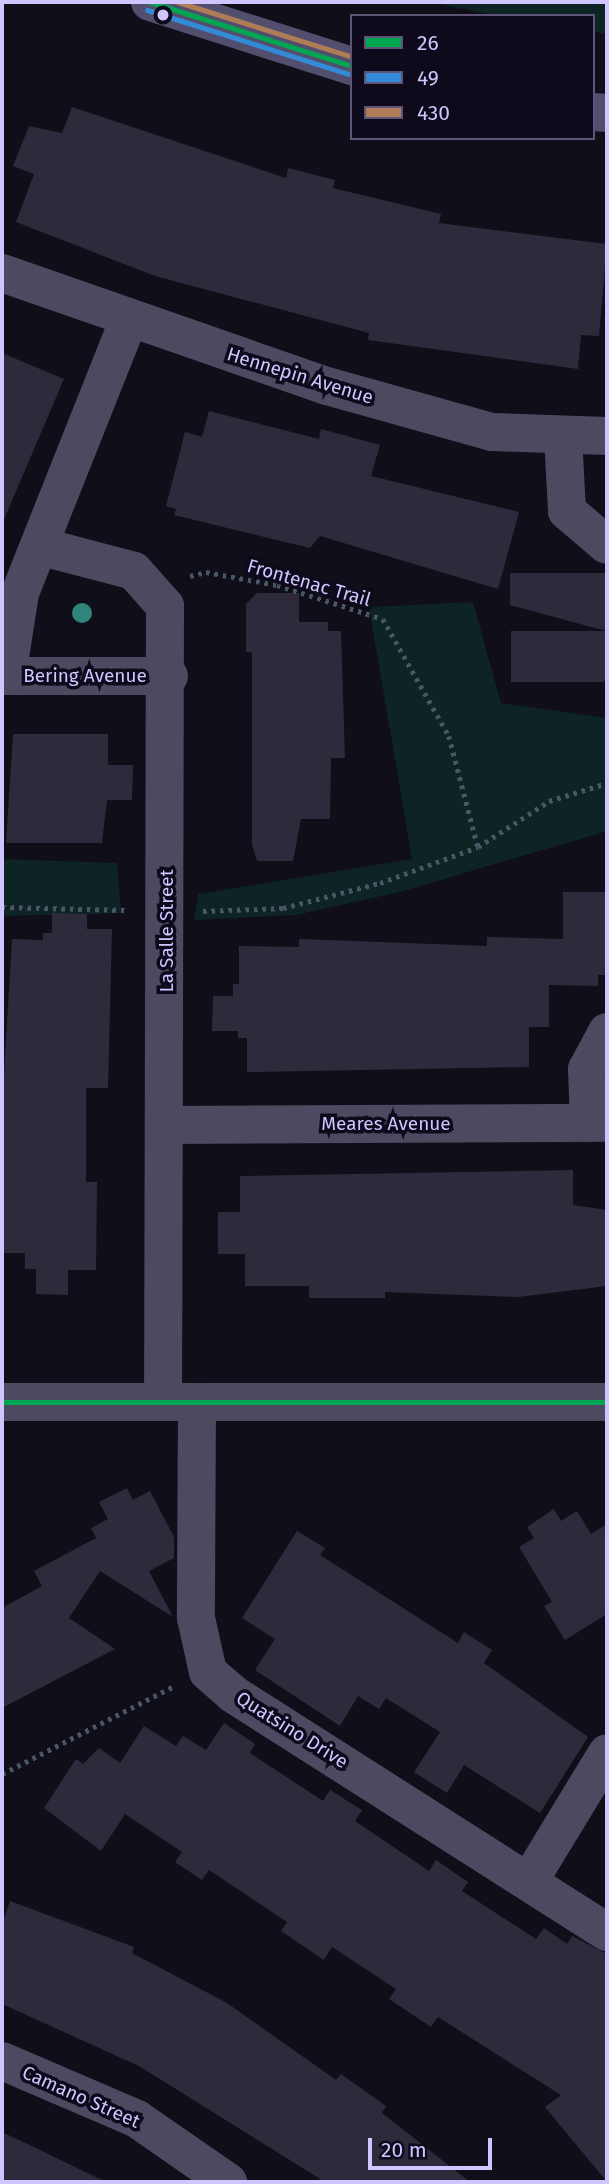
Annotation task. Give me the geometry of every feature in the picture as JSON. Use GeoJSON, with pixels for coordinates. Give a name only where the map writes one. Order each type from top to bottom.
{"type":"FeatureCollection","features":[{"type":"Feature","properties":{"kind":"street"},"geometry":{"type":"LineString","coordinates":[[150,2],[350,65]]}},
{"type":"Feature","properties":{"kind":"street","name":"Hennepin Avenue"},"geometry":{"type":"LineString","coordinates":[[2,273],[128,321],[492,432],[607,436]]}},
{"type":"Feature","properties":{"kind":"street"},"geometry":{"type":"LineString","coordinates":[[5,676],[20,593],[128,321]]}},
{"type":"Feature","properties":{"kind":"street"},"geometry":{"type":"LineString","coordinates":[[563,435],[567,510],[607,545]]}},
{"type":"Feature","properties":{"kind":"street","name":"La Salle Street"},"geometry":{"type":"LineString","coordinates":[[39,546],[134,571],[165,606],[169,676],[152,911],[180,1402]]}},
{"type":"Feature","properties":{"kind":"street","name":"Bering Avenue"},"geometry":{"type":"LineString","coordinates":[[5,676],[169,676]]}},
{"type":"Feature","properties":{"kind":"street"},"geometry":{"type":"LineString","coordinates":[[598,1122],[587,1069],[607,1032]]}},
{"type":"Feature","properties":{"kind":"street","name":"Meares Avenue"},"geometry":{"type":"LineString","coordinates":[[165,1125],[598,1122]]}},
{"type":"Feature","properties":{"kind":"street"},"geometry":{"type":"LineString","coordinates":[[2,1402],[607,1402]]}},
{"type":"Feature","properties":{"kind":"street"},"geometry":{"type":"LineString","coordinates":[[180,1402],[196,1618],[208,1672]]}},
{"type":"Feature","properties":{"kind":"street","name":"Quatsino Drive"},"geometry":{"type":"LineString","coordinates":[[208,1672],[233,1695],[531,1878],[607,1932]]}},
{"type":"Feature","properties":{"kind":"street"},"geometry":{"type":"LineString","coordinates":[[531,1878],[607,1753]]}},
{"type":"Feature","properties":{"kind":"street","name":"Camano Street"},"geometry":{"type":"LineString","coordinates":[[2,2061],[137,2119],[228,2182]]}},
{"type":"Feature","properties":{"kind":"path","name":"Frontenac Trail"},"geometry":{"type":"LineString","coordinates":[[149,586],[206,572],[277,585],[383,619],[449,736],[478,847]]}},
{"type":"Feature","properties":{"kind":"path"},"geometry":{"type":"LineString","coordinates":[[2,907],[152,911],[283,908],[380,883],[478,847],[549,801],[607,783]]}},
{"type":"Feature","properties":{"kind":"path"},"geometry":{"type":"LineString","coordinates":[[2,1774],[115,1711],[208,1672]]}},
{"type":"Feature","properties":{"kind":"green space"},"geometry":{"type":"Polygon","coordinates":[[[429,2],[607,2],[607,34],[595,32],[595,14],[489,14],[429,2]]]}},
{"type":"Feature","properties":{"kind":"green space"},"geometry":{"type":"Polygon","coordinates":[[[473,602],[501,703],[607,718],[607,831],[400,892],[296,915],[194,920],[198,894],[412,859],[369,607],[473,602]]]}},
{"type":"Feature","properties":{"kind":"green space"},"geometry":{"type":"Polygon","coordinates":[[[2,859],[117,863],[121,913],[2,916],[2,859]]]}},
{"type":"Feature","properties":{"kind":"building"},"geometry":{"type":"Polygon","coordinates":[[[72,107],[286,178],[288,168],[335,180],[333,188],[441,214],[439,223],[607,244],[599,336],[581,335],[578,369],[368,340],[369,333],[155,276],[16,222],[34,174],[13,166],[29,126],[62,133],[72,107]]]}},
{"type":"Feature","properties":{"kind":"building"},"geometry":{"type":"Polygon","coordinates":[[[2,353],[64,379],[2,524],[2,353]]]}},
{"type":"Feature","properties":{"kind":"building"},"geometry":{"type":"Polygon","coordinates":[[[209,411],[319,439],[321,429],[380,445],[371,476],[519,512],[498,589],[320,536],[310,548],[174,515],[176,509],[166,506],[185,432],[202,437],[209,411]]]}},
{"type":"Feature","properties":{"kind":"building"},"geometry":{"type":"Polygon","coordinates":[[[510,573],[607,573],[607,675],[604,682],[511,682],[511,631],[606,631],[510,605],[510,573]]]}},
{"type":"Feature","properties":{"kind":"building"},"geometry":{"type":"Polygon","coordinates":[[[257,593],[299,593],[299,622],[328,622],[328,631],[341,631],[345,758],[331,758],[330,819],[301,819],[293,861],[257,861],[252,844],[252,652],[246,652],[246,604],[257,593]]]}},
{"type":"Feature","properties":{"kind":"building"},"geometry":{"type":"Polygon","coordinates":[[[13,734],[108,734],[108,765],[133,765],[132,800],[107,800],[102,843],[6,843],[13,734]]]}},
{"type":"Feature","properties":{"kind":"building"},"geometry":{"type":"Polygon","coordinates":[[[563,892],[607,892],[607,975],[598,975],[598,986],[549,985],[549,1027],[529,1027],[529,1067],[247,1072],[247,1038],[238,1038],[238,1031],[212,1031],[213,996],[233,996],[233,984],[239,984],[239,946],[299,947],[299,939],[487,946],[487,937],[563,939],[563,892]]]}},
{"type":"Feature","properties":{"kind":"building"},"geometry":{"type":"Polygon","coordinates":[[[52,913],[87,914],[87,929],[112,929],[108,1088],[86,1088],[86,1182],[97,1182],[96,1270],[68,1270],[68,1295],[36,1294],[36,1269],[25,1269],[25,1253],[2,1253],[2,1107],[12,939],[43,940],[43,933],[52,933],[52,913]]]}},
{"type":"Feature","properties":{"kind":"building"},"geometry":{"type":"Polygon","coordinates":[[[573,1170],[573,1205],[607,1210],[607,1286],[518,1297],[385,1292],[385,1298],[309,1298],[309,1286],[245,1286],[245,1254],[218,1254],[218,1212],[240,1212],[240,1176],[573,1170]]]}},
{"type":"Feature","properties":{"kind":"building"},"geometry":{"type":"Polygon","coordinates":[[[127,1488],[133,1500],[150,1491],[174,1537],[174,1558],[149,1571],[173,1617],[100,1571],[69,1618],[115,1649],[2,1708],[2,1608],[42,1586],[34,1571],[96,1538],[91,1528],[108,1519],[99,1502],[127,1488]]]}},
{"type":"Feature","properties":{"kind":"building"},"geometry":{"type":"Polygon","coordinates":[[[554,1509],[561,1521],[577,1511],[591,1534],[607,1524],[607,1614],[565,1640],[544,1606],[552,1602],[519,1547],[534,1538],[527,1527],[554,1509]]]}},
{"type":"Feature","properties":{"kind":"building"},"geometry":{"type":"Polygon","coordinates":[[[297,1531],[325,1548],[320,1555],[458,1643],[464,1632],[492,1650],[484,1663],[588,1737],[540,1813],[464,1765],[447,1793],[414,1772],[440,1732],[386,1698],[379,1709],[358,1696],[340,1726],[255,1670],[275,1639],[242,1618],[297,1531]]]}},
{"type":"Feature","properties":{"kind":"building"},"geometry":{"type":"Polygon","coordinates":[[[224,1723],[255,1744],[250,1753],[323,1801],[330,1790],[362,1810],[355,1821],[429,1871],[436,1860],[468,1882],[462,1891],[536,1939],[544,1928],[567,1944],[572,1936],[607,1954],[607,2182],[545,2107],[561,2095],[438,2017],[431,2027],[389,1999],[396,1989],[332,1947],[324,1960],[281,1931],[287,1922],[209,1870],[202,1880],[175,1862],[182,1852],[125,1814],[101,1851],[44,1808],[76,1759],[83,1764],[99,1748],[120,1763],[144,1726],[176,1746],[183,1736],[206,1750],[224,1723]]]}},
{"type":"Feature","properties":{"kind":"building"},"geometry":{"type":"Polygon","coordinates":[[[10,1901],[134,1947],[132,1953],[227,2003],[336,2080],[341,2074],[386,2106],[382,2113],[470,2182],[325,2182],[139,2066],[2,2004],[2,1924],[10,1901]]]}},
{"type":"Feature","properties":{"kind":"building"},"geometry":{"type":"Polygon","coordinates":[[[2,2132],[40,2150],[106,2182],[2,2182],[2,2132]]]}},
{"type":"Feature","properties":{"kind":"transit line","name":"26"},"geometry":{"type":"LineString","coordinates":[[150,2],[350,65]]}},
{"type":"Feature","properties":{"kind":"transit line","name":"430"},"geometry":{"type":"LineString","coordinates":[[178,2],[350,56]]}},
{"type":"Feature","properties":{"kind":"transit line","name":"49"},"geometry":{"type":"LineString","coordinates":[[147,10],[349,74]]}},
{"type":"Feature","properties":{"kind":"transit line","name":"26"},"geometry":{"type":"LineString","coordinates":[[2,1402],[607,1402]]}}]}
